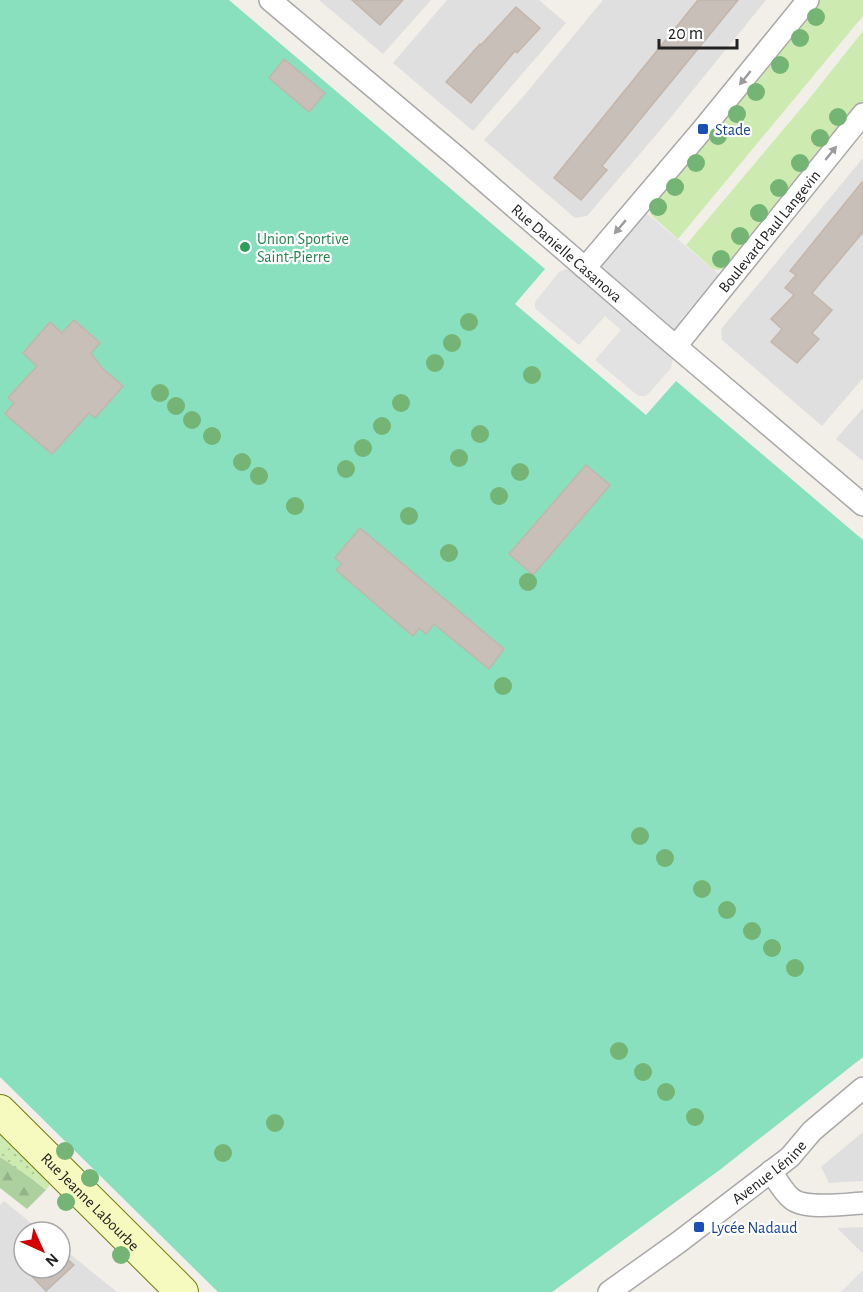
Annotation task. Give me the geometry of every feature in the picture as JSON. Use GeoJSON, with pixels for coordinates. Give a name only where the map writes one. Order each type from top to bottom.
{"type":"FeatureCollection","features":[{"type":"Feature","properties":{"kind":"street","name":"Rue Danielle Casanova"},"geometry":{"type":"LineString","coordinates":[[270,0],[863,505]]}},
{"type":"Feature","properties":{"kind":"street"},"geometry":{"type":"LineString","coordinates":[[585,268],[808,0]]}},
{"type":"Feature","properties":{"kind":"street","name":"Boulevard Paul Langevin"},"geometry":{"type":"LineString","coordinates":[[676,346],[863,114]]}},
{"type":"Feature","properties":{"kind":"street","name":"Avenue Lénine"},"geometry":{"type":"LineString","coordinates":[[609,1292],[790,1157],[812,1131],[863,1088]]}},
{"type":"Feature","properties":{"kind":"street","name":"Rue Jeanne Labourbe"},"geometry":{"type":"LineString","coordinates":[[0,1111],[182,1292]]}},
{"type":"Feature","properties":{"kind":"street"},"geometry":{"type":"LineString","coordinates":[[771,1172],[792,1199],[800,1203],[811,1205],[863,1203]]}},
{"type":"Feature","properties":{"kind":"shaded area"},"geometry":{"type":"Polygon","coordinates":[[[319,0],[431,0],[383,54],[319,0]]]}},
{"type":"Feature","properties":{"kind":"shaded area"},"geometry":{"type":"Polygon","coordinates":[[[447,0],[539,0],[566,23],[473,131],[393,63],[447,0]]]}},
{"type":"Feature","properties":{"kind":"shaded area"},"geometry":{"type":"Polygon","coordinates":[[[603,0],[766,0],[587,216],[575,218],[484,140],[603,0]]]}},
{"type":"Feature","properties":{"kind":"shaded area"},"geometry":{"type":"Polygon","coordinates":[[[863,158],[863,378],[822,426],[722,340],[721,329],[863,158]]]}},
{"type":"Feature","properties":{"kind":"shaded area"},"geometry":{"type":"Polygon","coordinates":[[[644,211],[720,275],[681,319],[671,368],[649,393],[639,396],[595,360],[621,330],[605,316],[579,345],[538,311],[535,308],[535,302],[559,272],[606,255],[644,211]]]}},
{"type":"Feature","properties":{"kind":"shaded area"},"geometry":{"type":"Polygon","coordinates":[[[863,408],[863,461],[836,439],[863,408]]]}},
{"type":"Feature","properties":{"kind":"shaded area"},"geometry":{"type":"Polygon","coordinates":[[[863,1132],[863,1181],[829,1183],[821,1167],[863,1132]]]}},
{"type":"Feature","properties":{"kind":"shaded area"},"geometry":{"type":"Polygon","coordinates":[[[4,1201],[27,1220],[12,1220],[12,1280],[72,1280],[72,1256],[117,1292],[0,1292],[0,1205],[4,1201]]]}},
{"type":"Feature","properties":{"kind":"shaded area"},"geometry":{"type":"Polygon","coordinates":[[[863,1227],[863,1254],[837,1228],[863,1227]]]}},
{"type":"Feature","properties":{"kind":"shaded area"},"geometry":{"type":"Polygon","coordinates":[[[863,1270],[863,1292],[841,1292],[863,1270]]]}},
{"type":"Feature","properties":{"kind":"green space"},"geometry":{"type":"Polygon","coordinates":[[[0,0],[229,0],[545,269],[515,304],[646,415],[676,381],[863,540],[863,1057],[721,1169],[552,1292],[218,1292],[0,1077],[0,0]]]}},
{"type":"Feature","properties":{"kind":"green space"},"geometry":{"type":"Polygon","coordinates":[[[818,0],[863,0],[863,16],[678,239],[651,215],[649,208],[818,0]]]}},
{"type":"Feature","properties":{"kind":"green space"},"geometry":{"type":"Polygon","coordinates":[[[863,31],[863,101],[726,268],[713,269],[686,245],[863,31]]]}},
{"type":"Feature","properties":{"kind":"green space"},"geometry":{"type":"Polygon","coordinates":[[[0,1128],[48,1179],[49,1186],[46,1190],[38,1183],[31,1166],[23,1156],[0,1144],[0,1128]]]}},
{"type":"Feature","properties":{"kind":"green space"},"geometry":{"type":"Polygon","coordinates":[[[0,1144],[25,1158],[38,1183],[0,1157],[0,1144]]]}},
{"type":"Feature","properties":{"kind":"green space"},"geometry":{"type":"Polygon","coordinates":[[[0,1157],[46,1190],[27,1209],[0,1188],[0,1157]]]}},
{"type":"Feature","properties":{"kind":"building"},"geometry":{"type":"Polygon","coordinates":[[[352,0],[403,0],[380,25],[352,0]]]}},
{"type":"Feature","properties":{"kind":"building"},"geometry":{"type":"Polygon","coordinates":[[[698,0],[738,0],[602,166],[607,170],[581,200],[554,178],[698,0]]]}},
{"type":"Feature","properties":{"kind":"building"},"geometry":{"type":"Polygon","coordinates":[[[516,7],[540,28],[517,53],[515,51],[471,103],[446,82],[516,7]]]}},
{"type":"Feature","properties":{"kind":"building"},"geometry":{"type":"Polygon","coordinates":[[[284,59],[325,93],[309,112],[269,78],[284,59]]]}},
{"type":"Feature","properties":{"kind":"building"},"geometry":{"type":"Polygon","coordinates":[[[863,181],[863,232],[812,293],[832,310],[812,333],[819,339],[797,363],[771,342],[782,329],[771,319],[794,295],[785,288],[796,275],[790,271],[863,181]]]}},
{"type":"Feature","properties":{"kind":"building"},"geometry":{"type":"Polygon","coordinates":[[[74,320],[100,343],[91,353],[102,368],[123,386],[95,418],[89,413],[52,454],[5,414],[14,403],[8,398],[37,366],[23,353],[50,322],[62,333],[74,320]]]}},
{"type":"Feature","properties":{"kind":"building"},"geometry":{"type":"Polygon","coordinates":[[[586,465],[610,485],[533,575],[509,554],[586,465]]]}},
{"type":"Feature","properties":{"kind":"building"},"geometry":{"type":"Polygon","coordinates":[[[360,528],[504,649],[489,669],[434,624],[426,634],[419,628],[413,636],[336,570],[342,564],[335,558],[360,528]]]}},
{"type":"Feature","properties":{"kind":"building"},"geometry":{"type":"Polygon","coordinates":[[[35,1280],[58,1280],[46,1291],[35,1280]]]}},
{"type":"Feature","properties":{"kind":"place","name":"Stade"},"geometry":{"type":"Point","coordinates":[703,129]}},
{"type":"Feature","properties":{"kind":"place","name":"Union Sportive Saint-Pierre"},"geometry":{"type":"Point","coordinates":[245,247]}},
{"type":"Feature","properties":{"kind":"place","name":"Lycée Nadaud"},"geometry":{"type":"Point","coordinates":[699,1227]}}]}
